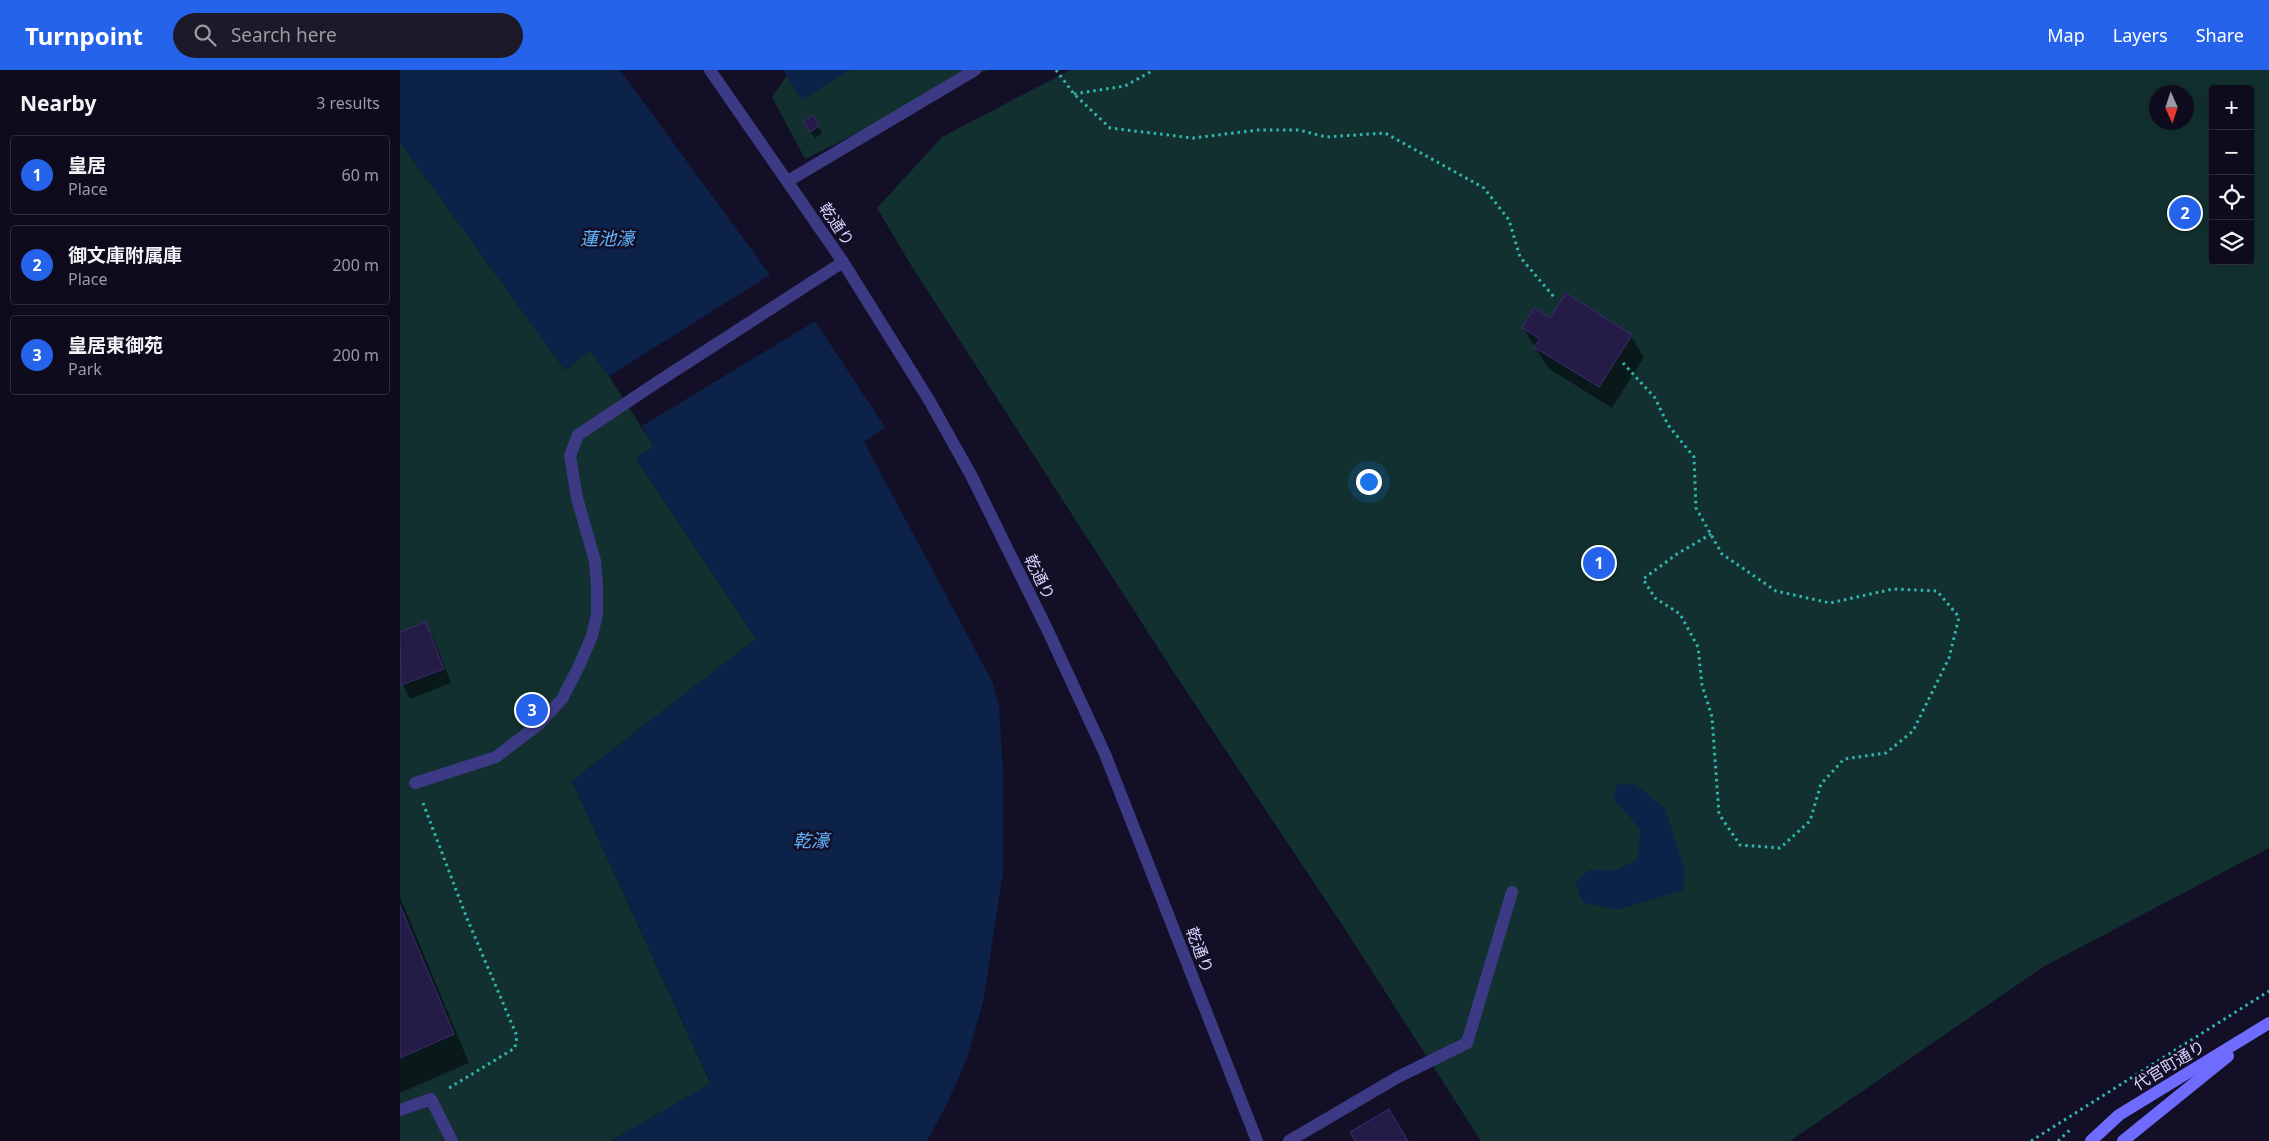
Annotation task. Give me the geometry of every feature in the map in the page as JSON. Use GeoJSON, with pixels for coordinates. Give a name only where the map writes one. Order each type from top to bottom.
{"type":"FeatureCollection","features":[{"type":"Feature","properties":{"kind":"street","name":"乾通り"},"geometry":{"type":"LineString","coordinates":[[710,70],[843,262],[929,400],[971,474],[1048,631],[1105,754],[1257,1141]]}},
{"type":"Feature","properties":{"kind":"street"},"geometry":{"type":"LineString","coordinates":[[788,181],[976,70]]}},
{"type":"Feature","properties":{"kind":"street"},"geometry":{"type":"LineString","coordinates":[[415,782],[496,757],[539,724],[562,699],[579,666],[592,636],[597,614],[597,585],[595,561],[577,498],[570,456],[578,435],[843,262]]}},
{"type":"Feature","properties":{"kind":"street"},"geometry":{"type":"LineString","coordinates":[[1289,1141],[1398,1077],[1467,1043],[1512,892]]}},
{"type":"Feature","properties":{"kind":"street","name":"代官町通り"},"geometry":{"type":"LineString","coordinates":[[2091,1141],[2119,1115],[2269,1023]]}},
{"type":"Feature","properties":{"kind":"street","name":"代官町通り"},"geometry":{"type":"LineString","coordinates":[[2123,1141],[2269,1023]]}},
{"type":"Feature","properties":{"kind":"street"},"geometry":{"type":"LineString","coordinates":[[400,1110],[431,1099],[452,1141]]}},
{"type":"Feature","properties":{"kind":"path"},"geometry":{"type":"LineString","coordinates":[[1056,70],[1074,94],[1110,128],[1193,138],[1258,130],[1299,130],[1326,137],[1384,133],[1484,188],[1509,220],[1520,257],[1554,297]]}},
{"type":"Feature","properties":{"kind":"path"},"geometry":{"type":"LineString","coordinates":[[1074,94],[1125,86],[1154,70]]}},
{"type":"Feature","properties":{"kind":"path"},"geometry":{"type":"LineString","coordinates":[[1623,363],[1655,398],[1668,425],[1694,457],[1696,508],[1711,534],[1722,554],[1776,591],[1830,603],[1893,589],[1937,591],[1959,617],[1949,658],[1913,731],[1886,753],[1844,759],[1821,784],[1810,821],[1780,848],[1740,845],[1719,814],[1712,717],[1702,685],[1698,647],[1680,614],[1655,598],[1643,580],[1677,554],[1711,534]]}},
{"type":"Feature","properties":{"kind":"path"},"geometry":{"type":"LineString","coordinates":[[415,782],[466,916],[517,1036],[515,1048],[431,1099]]}},
{"type":"Feature","properties":{"kind":"path"},"geometry":{"type":"LineString","coordinates":[[2031,1141],[2269,991]]}},
{"type":"Feature","properties":{"kind":"green space"},"geometry":{"type":"Polygon","coordinates":[[[791,70],[987,70],[805,159],[772,97],[791,70]]]}},
{"type":"Feature","properties":{"kind":"green space"},"geometry":{"type":"Polygon","coordinates":[[[1070,70],[2269,70],[2269,848],[2043,967],[1790,1141],[1481,1141],[1341,923],[1173,671],[909,262],[877,208],[942,137],[1070,70]],[[1566,294],[1550,318],[1534,308],[1522,328],[1540,339],[1535,347],[1599,387],[1632,335],[1566,294]]]}},
{"type":"Feature","properties":{"kind":"green space"},"geometry":{"type":"Polygon","coordinates":[[[400,142],[565,370],[590,351],[609,376],[654,447],[636,458],[756,639],[572,781],[711,1084],[611,1141],[400,1141],[400,142]]]}},
{"type":"Feature","properties":{"kind":"water","name":"蓮池濠"},"geometry":{"type":"Polygon","coordinates":[[[400,70],[620,70],[770,275],[609,376],[590,351],[565,370],[400,142],[400,70]]]}},
{"type":"Feature","properties":{"kind":"water"},"geometry":{"type":"Polygon","coordinates":[[[783,70],[850,70],[802,100],[783,70]]]}},
{"type":"Feature","properties":{"kind":"water","name":"乾濠"},"geometry":{"type":"Polygon","coordinates":[[[815,321],[885,427],[864,442],[993,683],[999,706],[1003,772],[1003,872],[983,1003],[967,1058],[947,1104],[927,1141],[611,1141],[711,1083],[572,781],[756,639],[636,458],[654,447],[642,426],[815,321]]]}},
{"type":"Feature","properties":{"kind":"water"},"geometry":{"type":"Polygon","coordinates":[[[1617,784],[1636,785],[1665,808],[1684,868],[1683,890],[1617,910],[1583,902],[1575,883],[1589,870],[1616,870],[1638,859],[1640,830],[1613,800],[1617,784]]]}},
{"type":"Feature","properties":{"kind":"building"},"geometry":{"type":"Polygon","coordinates":[[[813,115],[819,126],[810,132],[803,122],[813,115]]]}},
{"type":"Feature","properties":{"kind":"building"},"geometry":{"type":"Polygon","coordinates":[[[1566,293],[1632,335],[1599,387],[1534,347],[1540,339],[1522,328],[1534,308],[1550,318],[1566,293]]]}},
{"type":"Feature","properties":{"kind":"building"},"geometry":{"type":"Polygon","coordinates":[[[426,622],[444,669],[401,685],[400,632],[426,622]]]}},
{"type":"Feature","properties":{"kind":"building"},"geometry":{"type":"Polygon","coordinates":[[[400,905],[454,1034],[400,1058],[400,905]]]}},
{"type":"Feature","properties":{"kind":"building"},"geometry":{"type":"Polygon","coordinates":[[[1389,1109],[1408,1141],[1355,1141],[1350,1132],[1389,1109]]]}},
{"type":"Feature","properties":{"kind":"place","name":"御文庫附属庫"},"geometry":{"type":"Point","coordinates":[2185,213]}},
{"type":"Feature","properties":{"kind":"place","name":"皇居"},"geometry":{"type":"Point","coordinates":[1599,563]}},
{"type":"Feature","properties":{"kind":"place","name":"皇居東御苑"},"geometry":{"type":"Point","coordinates":[532,710]}}]}
